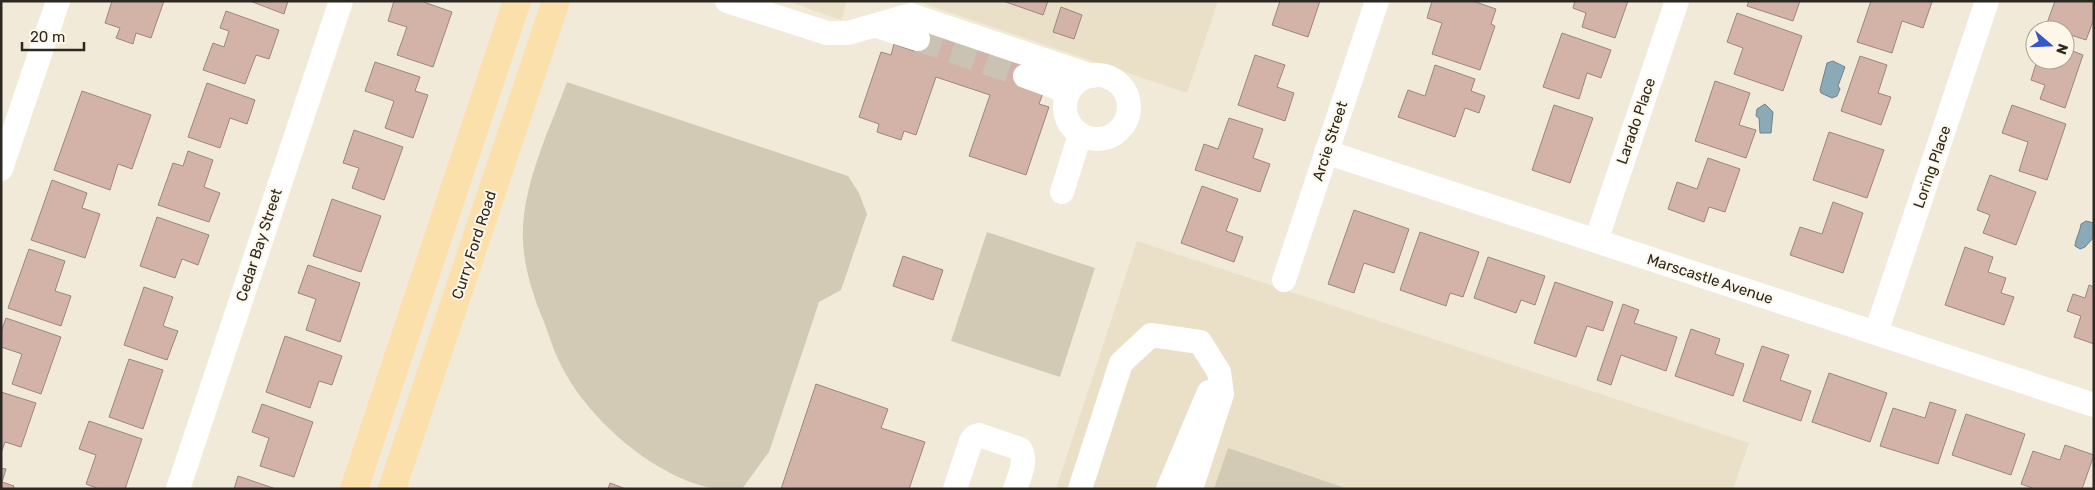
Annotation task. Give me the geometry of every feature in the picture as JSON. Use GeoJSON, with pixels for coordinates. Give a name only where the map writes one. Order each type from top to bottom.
{"type":"FeatureCollection","features":[{"type":"Feature","properties":{"kind":"main road"},"geometry":{"type":"LineString","coordinates":[[354,489],[517,1]]}},
{"type":"Feature","properties":{"kind":"main road","name":"Curry Ford Road"},"geometry":{"type":"LineString","coordinates":[[392,489],[556,1]]}},
{"type":"Feature","properties":{"kind":"street"},"geometry":{"type":"LineString","coordinates":[[1,168],[58,1]]}},
{"type":"Feature","properties":{"kind":"street","name":"Cedar Bay Street"},"geometry":{"type":"LineString","coordinates":[[178,489],[341,1]]}},
{"type":"Feature","properties":{"kind":"street"},"geometry":{"type":"LineString","coordinates":[[727,1],[827,33],[848,33],[911,15],[1092,76],[1112,79],[1120,85],[1128,102],[1125,122],[1111,136],[1091,139],[1080,135],[1072,127],[1067,118],[1065,107],[1067,96],[1082,79],[1092,76]]}},
{"type":"Feature","properties":{"kind":"street","name":"Arcie Street"},"geometry":{"type":"LineString","coordinates":[[1284,280],[1377,1]]}},
{"type":"Feature","properties":{"kind":"street","name":"Larado Place"},"geometry":{"type":"LineString","coordinates":[[1596,241],[1677,1]]}},
{"type":"Feature","properties":{"kind":"street","name":"Loring Place"},"geometry":{"type":"LineString","coordinates":[[1876,333],[1987,1]]}},
{"type":"Feature","properties":{"kind":"street"},"geometry":{"type":"LineString","coordinates":[[877,26],[918,38]]}},
{"type":"Feature","properties":{"kind":"street"},"geometry":{"type":"LineString","coordinates":[[1024,76],[1058,88],[1067,96]]}},
{"type":"Feature","properties":{"kind":"street"},"geometry":{"type":"LineString","coordinates":[[1062,192],[1080,135]]}},
{"type":"Feature","properties":{"kind":"street","name":"Marscastle Avenue"},"geometry":{"type":"LineString","coordinates":[[1326,152],[2094,405]]}},
{"type":"Feature","properties":{"kind":"street"},"geometry":{"type":"LineString","coordinates":[[1080,489],[1121,363],[1151,335],[1200,342],[1219,372],[1222,394],[1191,489]]}},
{"type":"Feature","properties":{"kind":"street"},"geometry":{"type":"LineString","coordinates":[[1168,489],[1195,422],[1219,372]]}},
{"type":"Feature","properties":{"kind":"street"},"geometry":{"type":"LineString","coordinates":[[955,489],[971,441],[979,435],[1020,449],[1024,453],[1014,489]]}},
{"type":"Feature","properties":{"kind":"shaded area"},"geometry":{"type":"Polygon","coordinates":[[[787,1],[847,1],[841,20],[787,1]]]}},
{"type":"Feature","properties":{"kind":"shaded area"},"geometry":{"type":"Polygon","coordinates":[[[916,1],[1218,1],[1187,93],[916,1]]]}},
{"type":"Feature","properties":{"kind":"shaded area"},"geometry":{"type":"Polygon","coordinates":[[[567,82],[848,176],[859,193],[867,214],[841,290],[819,302],[769,452],[742,489],[716,489],[693,483],[669,472],[646,458],[624,442],[586,403],[571,382],[557,356],[530,283],[524,256],[523,229],[527,198],[536,164],[567,82]]]}},
{"type":"Feature","properties":{"kind":"shaded area"},"geometry":{"type":"Polygon","coordinates":[[[987,232],[1095,268],[1060,377],[951,341],[987,232]]]}},
{"type":"Feature","properties":{"kind":"shaded area"},"geometry":{"type":"Polygon","coordinates":[[[1137,241],[1749,443],[1733,489],[1056,489],[1137,241]]]}},
{"type":"Feature","properties":{"kind":"shaded area"},"geometry":{"type":"Polygon","coordinates":[[[1228,448],[1348,489],[1214,489],[1228,448]]]}},
{"type":"Feature","properties":{"kind":"water"},"geometry":{"type":"Polygon","coordinates":[[[1833,61],[1845,67],[1838,86],[1840,89],[1837,96],[1832,98],[1821,93],[1820,90],[1827,63],[1833,61]]]}},
{"type":"Feature","properties":{"kind":"water"},"geometry":{"type":"Polygon","coordinates":[[[1765,104],[1773,112],[1771,133],[1760,133],[1759,118],[1756,116],[1757,109],[1765,104]]]}},
{"type":"Feature","properties":{"kind":"water"},"geometry":{"type":"Polygon","coordinates":[[[2086,221],[2094,223],[2094,237],[2085,247],[2080,249],[2075,244],[2081,224],[2086,221]]]}},
{"type":"Feature","properties":{"kind":"building"},"geometry":{"type":"Polygon","coordinates":[[[112,1],[164,1],[151,38],[136,33],[133,44],[116,38],[120,28],[105,23],[112,1]]]}},
{"type":"Feature","properties":{"kind":"building"},"geometry":{"type":"Polygon","coordinates":[[[250,1],[288,1],[284,14],[250,1]]]}},
{"type":"Feature","properties":{"kind":"building"},"geometry":{"type":"Polygon","coordinates":[[[394,1],[421,1],[452,12],[433,67],[397,55],[407,27],[388,21],[394,1]]]}},
{"type":"Feature","properties":{"kind":"building"},"geometry":{"type":"Polygon","coordinates":[[[1003,1],[1048,1],[1043,15],[1003,1]]]}},
{"type":"Feature","properties":{"kind":"building"},"geometry":{"type":"Polygon","coordinates":[[[1280,1],[1320,1],[1308,37],[1272,25],[1280,1]]]}},
{"type":"Feature","properties":{"kind":"building"},"geometry":{"type":"Polygon","coordinates":[[[1432,1],[1473,1],[1496,9],[1491,24],[1495,26],[1480,70],[1432,54],[1442,23],[1427,18],[1432,1]]]}},
{"type":"Feature","properties":{"kind":"building"},"geometry":{"type":"Polygon","coordinates":[[[1575,1],[1628,1],[1615,38],[1582,27],[1586,13],[1573,8],[1575,1]]]}},
{"type":"Feature","properties":{"kind":"building"},"geometry":{"type":"Polygon","coordinates":[[[1749,1],[1800,1],[1793,21],[1747,6],[1749,1]]]}},
{"type":"Feature","properties":{"kind":"building"},"geometry":{"type":"Polygon","coordinates":[[[1871,1],[1932,2],[1923,28],[1902,21],[1892,53],[1857,42],[1871,1]]]}},
{"type":"Feature","properties":{"kind":"building"},"geometry":{"type":"Polygon","coordinates":[[[2055,1],[2094,1],[2094,19],[2086,40],[2075,36],[2075,20],[2048,20],[2055,1]]]}},
{"type":"Feature","properties":{"kind":"building"},"geometry":{"type":"Polygon","coordinates":[[[1061,7],[1082,15],[1074,39],[1053,32],[1061,7]]]}},
{"type":"Feature","properties":{"kind":"building"},"geometry":{"type":"Polygon","coordinates":[[[226,11],[279,30],[269,59],[256,55],[245,84],[203,70],[213,43],[224,47],[229,31],[220,28],[226,11]]]}},
{"type":"Feature","properties":{"kind":"building"},"geometry":{"type":"Polygon","coordinates":[[[1737,13],[1802,36],[1783,91],[1734,74],[1743,48],[1727,42],[1737,13]]]}},
{"type":"Feature","properties":{"kind":"building"},"geometry":{"type":"Polygon","coordinates":[[[921,30],[1028,66],[1043,93],[1039,104],[1049,107],[1026,175],[969,156],[990,95],[936,77],[916,135],[904,131],[901,140],[877,132],[879,124],[859,117],[881,52],[891,55],[894,44],[914,51],[921,30]]]}},
{"type":"Feature","properties":{"kind":"building"},"geometry":{"type":"Polygon","coordinates":[[[1562,33],[1611,50],[1601,78],[1587,73],[1579,99],[1543,87],[1562,33]]]}},
{"type":"Feature","properties":{"kind":"building"},"geometry":{"type":"Polygon","coordinates":[[[2075,52],[2083,55],[2065,108],[2040,99],[2045,85],[2031,80],[2034,70],[2075,70],[2075,52]]]}},
{"type":"Feature","properties":{"kind":"building"},"geometry":{"type":"Polygon","coordinates":[[[1255,55],[1285,65],[1277,87],[1294,93],[1285,121],[1238,105],[1255,55]]]}},
{"type":"Feature","properties":{"kind":"building"},"geometry":{"type":"Polygon","coordinates":[[[1860,56],[1887,65],[1878,93],[1891,97],[1881,125],[1841,111],[1860,56]]]}},
{"type":"Feature","properties":{"kind":"building"},"geometry":{"type":"Polygon","coordinates":[[[375,62],[420,77],[415,91],[428,95],[413,138],[385,128],[394,101],[365,91],[375,62]]]}},
{"type":"Feature","properties":{"kind":"building"},"geometry":{"type":"Polygon","coordinates":[[[1435,65],[1475,79],[1471,91],[1485,96],[1479,113],[1465,108],[1455,137],[1398,117],[1408,90],[1425,96],[1435,65]]]}},
{"type":"Feature","properties":{"kind":"building"},"geometry":{"type":"Polygon","coordinates":[[[1715,81],[1750,93],[1739,125],[1756,130],[1746,158],[1695,141],[1715,81]]]}},
{"type":"Feature","properties":{"kind":"building"},"geometry":{"type":"Polygon","coordinates":[[[207,83],[255,100],[247,124],[230,118],[220,148],[188,137],[207,83]]]}},
{"type":"Feature","properties":{"kind":"building"},"geometry":{"type":"Polygon","coordinates":[[[82,91],[151,115],[132,169],[118,164],[110,190],[54,170],[82,91]]]}},
{"type":"Feature","properties":{"kind":"building"},"geometry":{"type":"Polygon","coordinates":[[[1554,105],[1593,118],[1570,183],[1532,170],[1554,105]]]}},
{"type":"Feature","properties":{"kind":"building"},"geometry":{"type":"Polygon","coordinates":[[[2012,105],[2066,124],[2047,180],[2019,171],[2028,142],[2002,133],[2012,105]]]}},
{"type":"Feature","properties":{"kind":"building"},"geometry":{"type":"Polygon","coordinates":[[[1229,118],[1263,129],[1253,158],[1270,164],[1260,192],[1195,170],[1204,144],[1218,149],[1229,118]]]}},
{"type":"Feature","properties":{"kind":"building"},"geometry":{"type":"Polygon","coordinates":[[[354,130],[403,147],[384,200],[352,188],[359,168],[343,163],[354,130]]]}},
{"type":"Feature","properties":{"kind":"building"},"geometry":{"type":"Polygon","coordinates":[[[1829,132],[1884,150],[1867,198],[1813,180],[1829,132]]]}},
{"type":"Feature","properties":{"kind":"building"},"geometry":{"type":"Polygon","coordinates":[[[188,151],[213,160],[204,187],[220,193],[209,222],[158,205],[173,163],[183,166],[188,151]]]}},
{"type":"Feature","properties":{"kind":"building"},"geometry":{"type":"Polygon","coordinates":[[[1708,158],[1740,169],[1725,212],[1709,207],[1704,222],[1668,209],[1677,182],[1697,189],[1708,158]]]}},
{"type":"Feature","properties":{"kind":"building"},"geometry":{"type":"Polygon","coordinates":[[[1990,175],[2036,192],[2016,245],[1983,233],[1990,215],[1977,210],[1990,175]]]}},
{"type":"Feature","properties":{"kind":"building"},"geometry":{"type":"Polygon","coordinates":[[[52,180],[87,193],[82,208],[100,214],[85,258],[31,240],[52,180]]]}},
{"type":"Feature","properties":{"kind":"building"},"geometry":{"type":"Polygon","coordinates":[[[1202,186],[1238,199],[1226,231],[1243,237],[1234,262],[1181,243],[1202,186]]]}},
{"type":"Feature","properties":{"kind":"building"},"geometry":{"type":"Polygon","coordinates":[[[332,199],[381,216],[361,272],[313,256],[332,199]]]}},
{"type":"Feature","properties":{"kind":"building"},"geometry":{"type":"Polygon","coordinates":[[[1833,202],[1863,213],[1843,273],[1790,255],[1800,227],[1822,234],[1833,202]]]}},
{"type":"Feature","properties":{"kind":"building"},"geometry":{"type":"Polygon","coordinates":[[[1354,210],[1409,229],[1394,273],[1364,263],[1354,293],[1328,284],[1354,210]]]}},
{"type":"Feature","properties":{"kind":"building"},"geometry":{"type":"Polygon","coordinates":[[[157,217],[209,235],[198,265],[182,259],[175,278],[140,266],[157,217]]]}},
{"type":"Feature","properties":{"kind":"building"},"geometry":{"type":"Polygon","coordinates":[[[1420,232],[1479,252],[1463,297],[1450,293],[1446,306],[1400,290],[1420,232]]]}},
{"type":"Feature","properties":{"kind":"building"},"geometry":{"type":"Polygon","coordinates":[[[1965,247],[1993,257],[1988,272],[2006,278],[2001,293],[2014,297],[2004,325],[1945,305],[1965,247]]]}},
{"type":"Feature","properties":{"kind":"building"},"geometry":{"type":"Polygon","coordinates":[[[29,249],[65,261],[55,291],[71,296],[61,326],[8,308],[29,249]]]}},
{"type":"Feature","properties":{"kind":"building"},"geometry":{"type":"Polygon","coordinates":[[[903,256],[943,270],[933,300],[893,286],[903,256]]]}},
{"type":"Feature","properties":{"kind":"building"},"geometry":{"type":"Polygon","coordinates":[[[1488,257],[1545,276],[1535,305],[1521,300],[1516,313],[1474,298],[1488,257]]]}},
{"type":"Feature","properties":{"kind":"building"},"geometry":{"type":"Polygon","coordinates":[[[308,265],[360,283],[340,342],[306,330],[316,299],[298,293],[308,265]]]}},
{"type":"Feature","properties":{"kind":"building"},"geometry":{"type":"Polygon","coordinates":[[[1555,282],[1613,302],[1603,331],[1587,326],[1576,357],[1534,343],[1555,282]]]}},
{"type":"Feature","properties":{"kind":"building"},"geometry":{"type":"Polygon","coordinates":[[[2089,285],[2094,287],[2094,344],[2074,337],[2081,316],[2067,311],[2073,294],[2085,298],[2089,285]]]}},
{"type":"Feature","properties":{"kind":"building"},"geometry":{"type":"Polygon","coordinates":[[[144,287],[173,297],[163,326],[178,331],[167,360],[124,345],[144,287]]]}},
{"type":"Feature","properties":{"kind":"building"},"geometry":{"type":"Polygon","coordinates":[[[1623,304],[1639,310],[1634,323],[1677,337],[1666,371],[1621,355],[1611,385],[1597,380],[1623,304]]]}},
{"type":"Feature","properties":{"kind":"building"},"geometry":{"type":"Polygon","coordinates":[[[6,318],[61,337],[41,394],[12,384],[22,354],[1,347],[1,332],[6,318]]]}},
{"type":"Feature","properties":{"kind":"building"},"geometry":{"type":"Polygon","coordinates":[[[1691,329],[1720,339],[1715,354],[1744,364],[1733,396],[1675,376],[1691,329]]]}},
{"type":"Feature","properties":{"kind":"building"},"geometry":{"type":"Polygon","coordinates":[[[285,336],[342,356],[332,385],[319,381],[310,408],[266,392],[285,336]]]}},
{"type":"Feature","properties":{"kind":"building"},"geometry":{"type":"Polygon","coordinates":[[[1762,346],[1789,355],[1780,380],[1811,391],[1801,421],[1743,401],[1762,346]]]}},
{"type":"Feature","properties":{"kind":"building"},"geometry":{"type":"Polygon","coordinates":[[[129,359],[163,370],[143,429],[109,417],[129,359]]]}},
{"type":"Feature","properties":{"kind":"building"},"geometry":{"type":"Polygon","coordinates":[[[1829,373],[1887,393],[1870,442],[1812,422],[1829,373]]]}},
{"type":"Feature","properties":{"kind":"building"},"geometry":{"type":"Polygon","coordinates":[[[816,384],[888,409],[881,428],[925,442],[909,489],[781,489],[816,384]]]}},
{"type":"Feature","properties":{"kind":"building"},"geometry":{"type":"Polygon","coordinates":[[[1,392],[36,403],[21,447],[5,442],[1,453],[1,392]]]}},
{"type":"Feature","properties":{"kind":"building"},"geometry":{"type":"Polygon","coordinates":[[[1930,402],[1956,410],[1938,464],[1880,446],[1893,408],[1925,418],[1930,402]]]}},
{"type":"Feature","properties":{"kind":"building"},"geometry":{"type":"Polygon","coordinates":[[[262,404],[313,422],[294,477],[260,466],[269,438],[252,432],[262,404]]]}},
{"type":"Feature","properties":{"kind":"building"},"geometry":{"type":"Polygon","coordinates":[[[1966,414],[2025,434],[2011,475],[1952,455],[1966,414]]]}},
{"type":"Feature","properties":{"kind":"building"},"geometry":{"type":"Polygon","coordinates":[[[89,421],[142,439],[125,489],[99,489],[86,484],[96,455],[79,449],[89,421]]]}},
{"type":"Feature","properties":{"kind":"building"},"geometry":{"type":"Polygon","coordinates":[[[2065,445],[2094,455],[2082,489],[2035,489],[2021,484],[2033,451],[2060,460],[2065,445]]]}},
{"type":"Feature","properties":{"kind":"building"},"geometry":{"type":"Polygon","coordinates":[[[1,468],[6,469],[2,482],[14,486],[13,489],[1,489],[1,468]]]}},
{"type":"Feature","properties":{"kind":"building"},"geometry":{"type":"Polygon","coordinates":[[[238,476],[276,489],[234,489],[238,476]]]}},
{"type":"Feature","properties":{"kind":"building"},"geometry":{"type":"Polygon","coordinates":[[[610,483],[626,489],[608,489],[610,483]]]}},
{"type":"Feature","properties":{"kind":"tunnel"},"geometry":{"type":"LineString","coordinates":[[918,39],[1025,76]]}}]}
